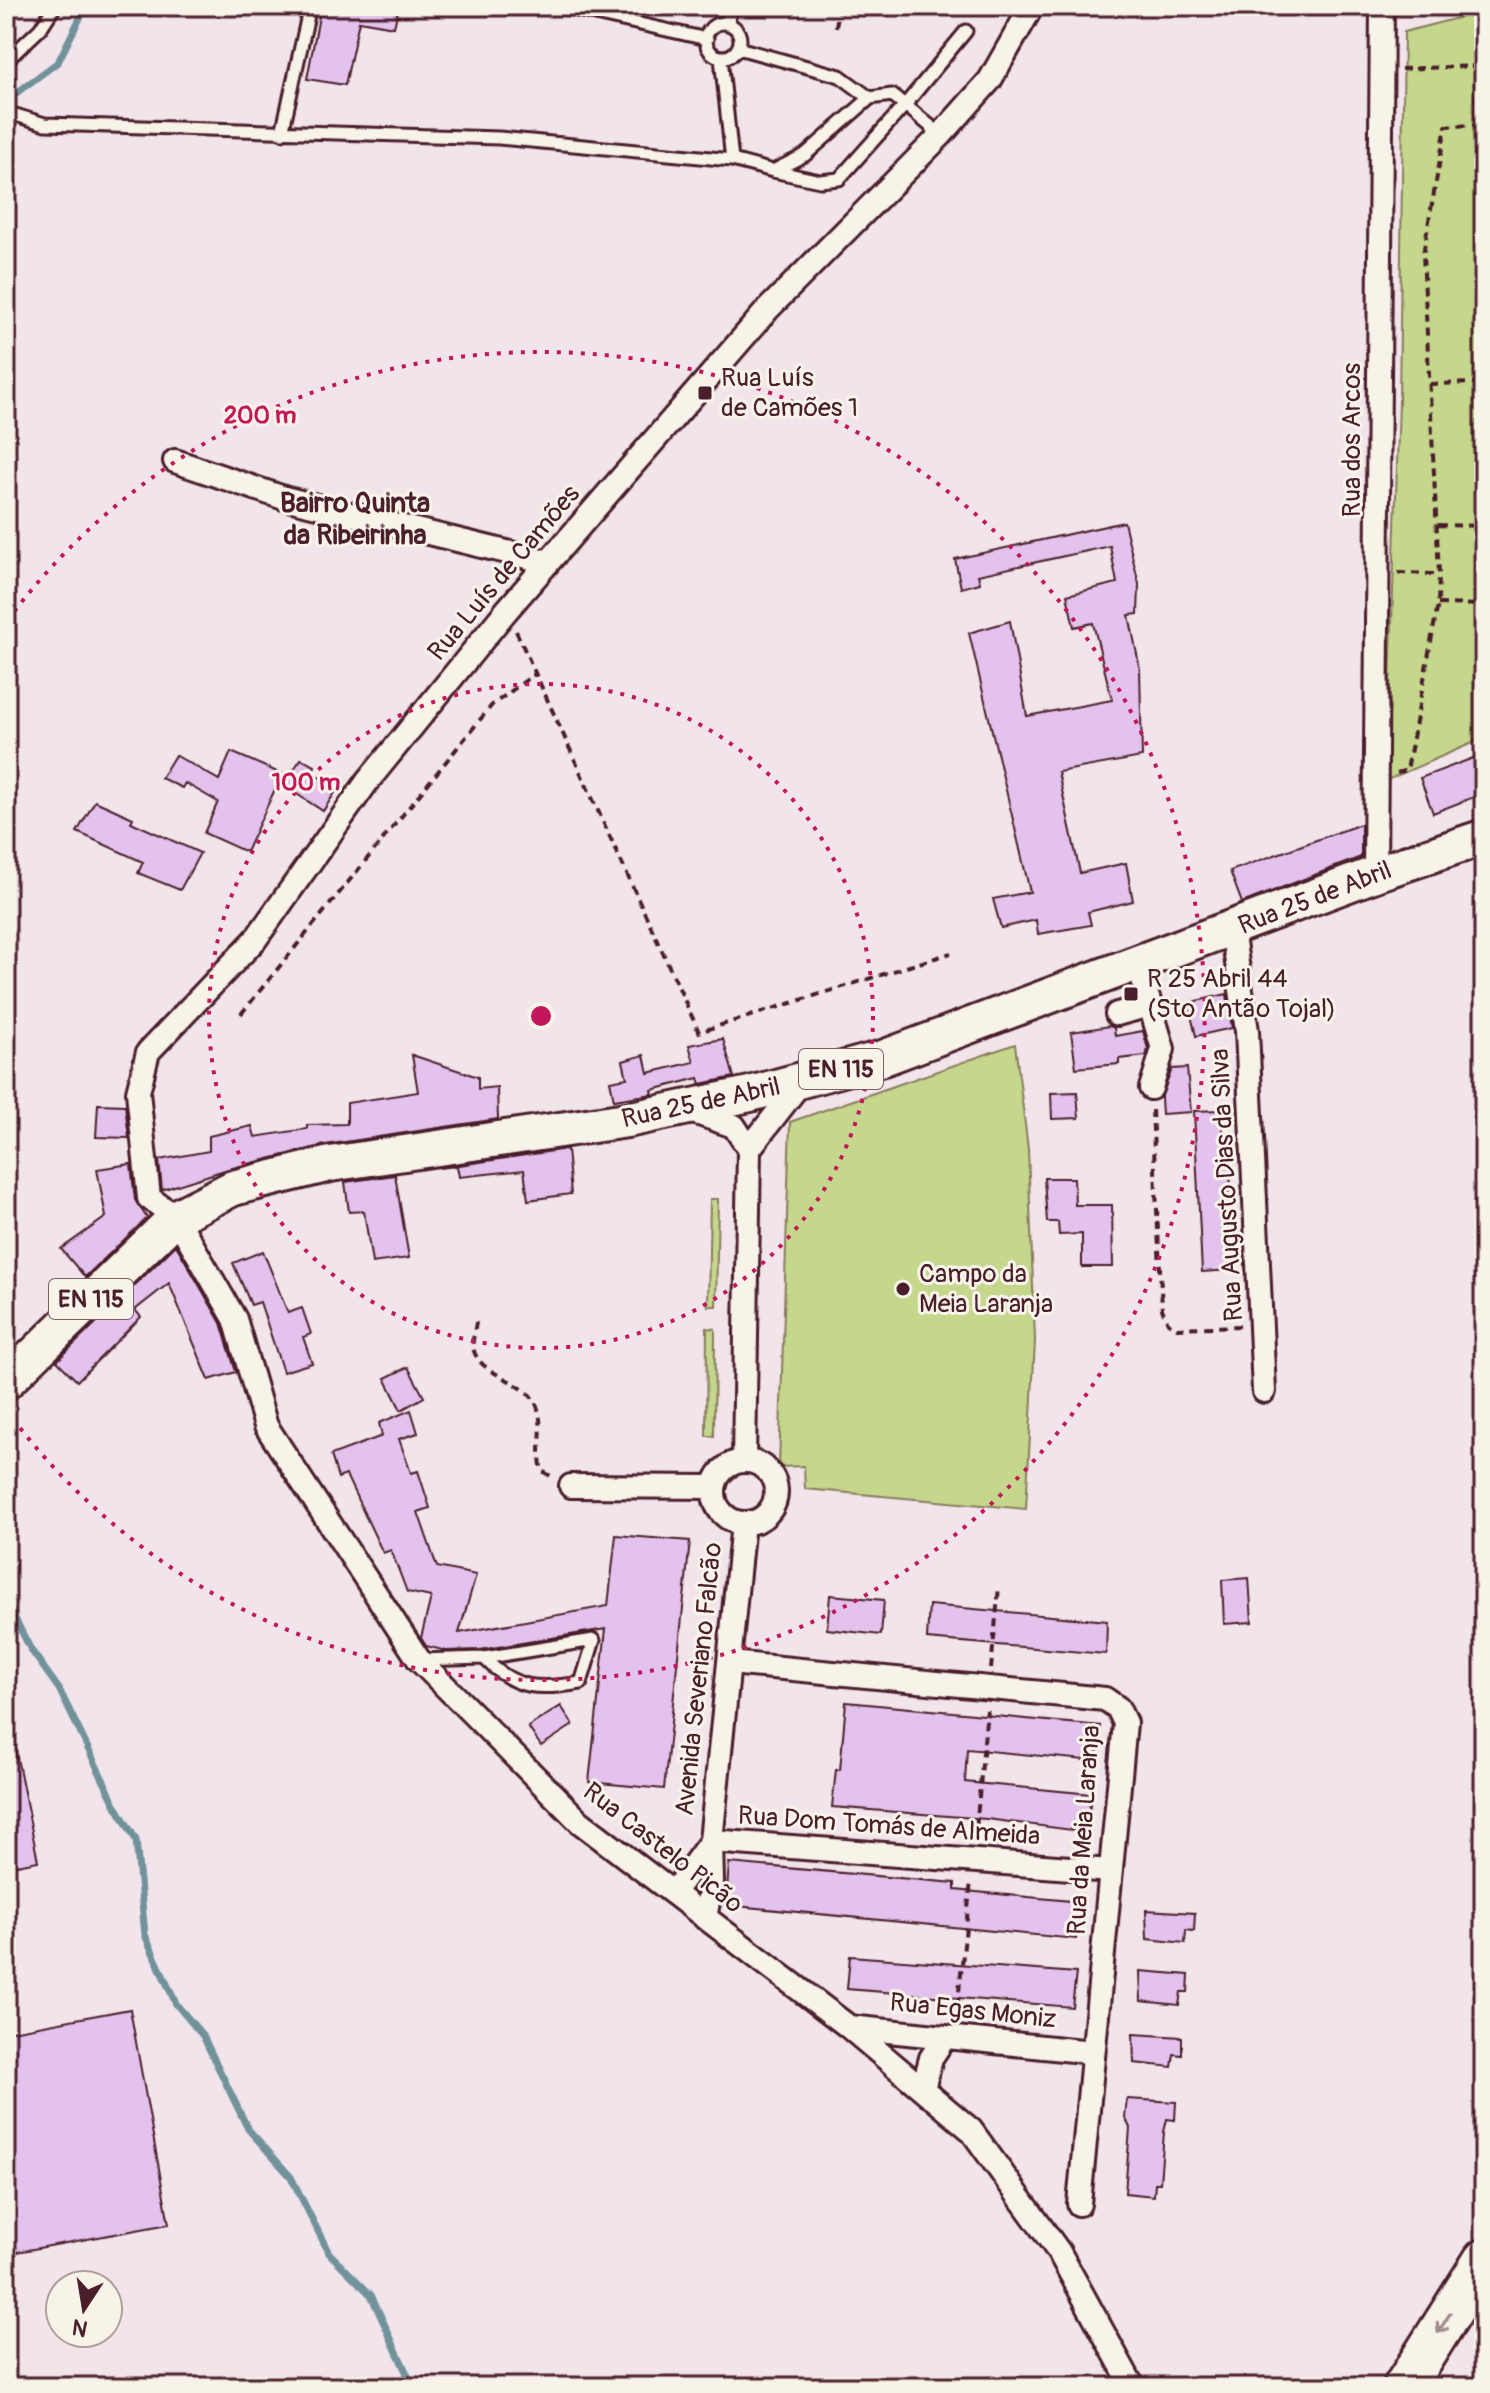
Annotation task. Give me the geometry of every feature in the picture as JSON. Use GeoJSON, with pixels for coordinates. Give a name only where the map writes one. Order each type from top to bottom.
{"type":"FeatureCollection","features":[{"type":"Feature","properties":{"kind":"highway"},"geometry":{"type":"LineString","coordinates":[[1404,2387],[1484,2260]]}},
{"type":"Feature","properties":{"kind":"highway"},"geometry":{"type":"LineString","coordinates":[[1435,2387],[1484,2309]]}},
{"type":"Feature","properties":{"kind":"main road","name":"Rua 25 de Abril"},"geometry":{"type":"LineString","coordinates":[[176,1217],[233,1188],[330,1164],[627,1120],[750,1094],[883,1058],[1375,874],[1484,837]]}},
{"type":"Feature","properties":{"kind":"main road","name":"EN 115"},"geometry":{"type":"LineString","coordinates":[[6,1382],[176,1217]]}},
{"type":"Feature","properties":{"kind":"street","name":"Rua Luís de Camões"},"geometry":{"type":"LineString","coordinates":[[176,1217],[149,1198],[138,1092],[148,1052],[255,940],[367,782],[548,562],[768,309],[941,135],[990,80],[1032,6]]}},
{"type":"Feature","properties":{"kind":"street","name":"Rua dos Arcos"},"geometry":{"type":"LineString","coordinates":[[1375,874],[1382,6]]}},
{"type":"Feature","properties":{"kind":"street"},"geometry":{"type":"LineString","coordinates":[[175,461],[284,498],[548,562]]}},
{"type":"Feature","properties":{"kind":"street","name":"Rua Augusto Dias da Silva"},"geometry":{"type":"LineString","coordinates":[[1232,929],[1247,1031],[1264,1391]]}},
{"type":"Feature","properties":{"kind":"street"},"geometry":{"type":"LineString","coordinates":[[1138,964],[1163,1049],[1151,1088]]}},
{"type":"Feature","properties":{"kind":"street"},"geometry":{"type":"LineString","coordinates":[[1117,1014],[1150,1005]]}},
{"type":"Feature","properties":{"kind":"street"},"geometry":{"type":"LineString","coordinates":[[753,1144],[804,1079]]}},
{"type":"Feature","properties":{"kind":"street"},"geometry":{"type":"LineString","coordinates":[[571,1486],[714,1487],[725,1468],[744,1460],[753,1144],[757,1104],[750,1094],[734,1126]]}},
{"type":"Feature","properties":{"kind":"street"},"geometry":{"type":"LineString","coordinates":[[684,1108],[734,1126],[753,1144]]}},
{"type":"Feature","properties":{"kind":"street","name":"Rua Castelo Picão"},"geometry":{"type":"LineString","coordinates":[[176,1217],[235,1319],[266,1426],[419,1660],[580,1822],[849,2027],[971,2130],[1059,2252],[1133,2387]]}},
{"type":"Feature","properties":{"kind":"street","name":"Avenida Severiano Falcão"},"geometry":{"type":"LineString","coordinates":[[714,1487],[720,1511],[729,1519],[743,1523],[762,1518],[770,1511],[776,1489],[767,1470],[744,1460]]}},
{"type":"Feature","properties":{"kind":"street","name":"Avenida Severiano Falcão"},"geometry":{"type":"LineString","coordinates":[[705,1918],[712,1881],[711,1841],[743,1523]]}},
{"type":"Feature","properties":{"kind":"street","name":"Rua da Meia Laranja"},"geometry":{"type":"LineString","coordinates":[[730,1663],[1105,1699],[1118,1708],[1125,1723],[1079,2204]]}},
{"type":"Feature","properties":{"kind":"street"},"geometry":{"type":"LineString","coordinates":[[673,1893],[711,1841]]}},
{"type":"Feature","properties":{"kind":"street","name":"Rua Dom Tomás de Almeida"},"geometry":{"type":"LineString","coordinates":[[711,1841],[1111,1871]]}},
{"type":"Feature","properties":{"kind":"street","name":"Rua Egas Moniz"},"geometry":{"type":"LineString","coordinates":[[849,2027],[1092,2052]]}},
{"type":"Feature","properties":{"kind":"street"},"geometry":{"type":"LineString","coordinates":[[923,2089],[931,2058],[949,2037]]}},
{"type":"Feature","properties":{"kind":"lane"},"geometry":{"type":"LineString","coordinates":[[6,61],[40,29],[55,6]]}},
{"type":"Feature","properties":{"kind":"lane"},"geometry":{"type":"LineString","coordinates":[[282,133],[310,6]]}},
{"type":"Feature","properties":{"kind":"lane"},"geometry":{"type":"LineString","coordinates":[[559,6],[707,39]]}},
{"type":"Feature","properties":{"kind":"lane"},"geometry":{"type":"LineString","coordinates":[[727,24],[732,6]]}},
{"type":"Feature","properties":{"kind":"lane"},"geometry":{"type":"LineString","coordinates":[[727,24],[711,29],[707,39],[710,50],[721,58],[732,160]]}},
{"type":"Feature","properties":{"kind":"lane"},"geometry":{"type":"LineString","coordinates":[[727,24],[737,31],[738,48]]}},
{"type":"Feature","properties":{"kind":"lane"},"geometry":{"type":"LineString","coordinates":[[6,112],[45,124],[499,138],[732,160],[820,181],[839,179],[966,31]]}},
{"type":"Feature","properties":{"kind":"lane"},"geometry":{"type":"LineString","coordinates":[[721,58],[738,48],[840,76],[870,98]]}},
{"type":"Feature","properties":{"kind":"lane"},"geometry":{"type":"LineString","coordinates":[[773,171],[805,155],[870,98],[892,95],[941,135]]}},
{"type":"Feature","properties":{"kind":"lane"},"geometry":{"type":"LineString","coordinates":[[419,1660],[484,1658],[594,1640],[581,1683],[542,1689],[501,1677],[484,1658]]}},
{"type":"Feature","properties":{"kind":"path"},"geometry":{"type":"LineString","coordinates":[[836,27],[839,6]]}},
{"type":"Feature","properties":{"kind":"path"},"geometry":{"type":"LineString","coordinates":[[1484,19],[1474,21],[1484,533]]}},
{"type":"Feature","properties":{"kind":"path"},"geometry":{"type":"LineString","coordinates":[[1400,69],[1475,66]]}},
{"type":"Feature","properties":{"kind":"path"},"geometry":{"type":"LineString","coordinates":[[1375,781],[1407,770],[1438,604],[1438,525],[1423,254],[1446,126],[1484,125]]}},
{"type":"Feature","properties":{"kind":"path"},"geometry":{"type":"LineString","coordinates":[[1477,197],[1484,197]]}},
{"type":"Feature","properties":{"kind":"path"},"geometry":{"type":"LineString","coordinates":[[1430,384],[1482,383]]}},
{"type":"Feature","properties":{"kind":"path"},"geometry":{"type":"LineString","coordinates":[[1438,525],[1484,526]]}},
{"type":"Feature","properties":{"kind":"path"},"geometry":{"type":"LineString","coordinates":[[1379,572],[1439,574]]}},
{"type":"Feature","properties":{"kind":"path"},"geometry":{"type":"LineString","coordinates":[[1438,604],[1484,605]]}},
{"type":"Feature","properties":{"kind":"path"},"geometry":{"type":"LineString","coordinates":[[506,611],[699,1032],[951,953]]}},
{"type":"Feature","properties":{"kind":"path"},"geometry":{"type":"LineString","coordinates":[[241,1014],[492,705],[536,673]]}},
{"type":"Feature","properties":{"kind":"path"},"geometry":{"type":"LineString","coordinates":[[1151,1088],[1162,1309],[1168,1323],[1177,1328],[1262,1325]]}},
{"type":"Feature","properties":{"kind":"path"},"geometry":{"type":"LineString","coordinates":[[476,1322],[473,1349],[484,1365],[529,1394],[538,1408],[542,1471],[571,1486]]}},
{"type":"Feature","properties":{"kind":"path"},"geometry":{"type":"LineString","coordinates":[[949,2037],[973,1861],[999,1587]]}},
{"type":"Feature","properties":{"kind":"green space"},"geometry":{"type":"Polygon","coordinates":[[[1484,11],[1484,738],[1387,780],[1399,402],[1404,32],[1484,11]]]}},
{"type":"Feature","properties":{"kind":"green space"},"geometry":{"type":"Polygon","coordinates":[[[1015,1044],[1028,1149],[1035,1341],[1026,1509],[805,1489],[804,1466],[779,1467],[790,1122],[1015,1044]]]}},
{"type":"Feature","properties":{"kind":"green space"},"geometry":{"type":"Polygon","coordinates":[[[710,1199],[718,1199],[716,1306],[708,1306],[710,1199]]]}},
{"type":"Feature","properties":{"kind":"green space"},"geometry":{"type":"Polygon","coordinates":[[[707,1328],[715,1329],[714,1436],[706,1436],[707,1328]]]}},
{"type":"Feature","properties":{"kind":"building"},"geometry":{"type":"Polygon","coordinates":[[[321,6],[399,6],[394,27],[359,21],[345,85],[307,79],[321,6]]]}},
{"type":"Feature","properties":{"kind":"building"},"geometry":{"type":"Polygon","coordinates":[[[1124,522],[1139,584],[1138,614],[1129,615],[1140,669],[1142,757],[1058,772],[1080,873],[1126,863],[1133,901],[1088,912],[1091,925],[1038,934],[1036,920],[1001,928],[993,899],[1030,892],[969,633],[1010,621],[1027,716],[1112,700],[1093,623],[1074,627],[1067,595],[1117,583],[1110,546],[978,575],[980,583],[961,588],[955,559],[1124,522]]]}},
{"type":"Feature","properties":{"kind":"building"},"geometry":{"type":"Polygon","coordinates":[[[231,752],[282,774],[246,852],[204,833],[218,802],[185,783],[182,788],[161,778],[175,755],[219,780],[231,752]]]}},
{"type":"Feature","properties":{"kind":"building"},"geometry":{"type":"Polygon","coordinates":[[[1484,754],[1484,793],[1433,813],[1420,778],[1484,754]]]}},
{"type":"Feature","properties":{"kind":"building"},"geometry":{"type":"Polygon","coordinates":[[[301,759],[315,766],[312,773],[338,788],[323,811],[283,785],[301,759]]]}},
{"type":"Feature","properties":{"kind":"building"},"geometry":{"type":"Polygon","coordinates":[[[95,801],[133,818],[131,822],[200,853],[180,890],[138,873],[143,862],[77,832],[95,801]]]}},
{"type":"Feature","properties":{"kind":"building"},"geometry":{"type":"Polygon","coordinates":[[[1361,824],[1361,857],[1242,903],[1230,871],[1361,824]]]}},
{"type":"Feature","properties":{"kind":"building"},"geometry":{"type":"Polygon","coordinates":[[[1227,994],[1232,1028],[1196,1036],[1188,1003],[1227,994]]]}},
{"type":"Feature","properties":{"kind":"building"},"geometry":{"type":"Polygon","coordinates":[[[1114,1028],[1115,1036],[1143,1031],[1148,1049],[1146,1056],[1119,1059],[1119,1064],[1076,1068],[1071,1032],[1114,1028]]]}},
{"type":"Feature","properties":{"kind":"building"},"geometry":{"type":"Polygon","coordinates":[[[723,1039],[734,1077],[701,1084],[699,1078],[652,1090],[653,1094],[614,1100],[610,1081],[627,1078],[623,1061],[644,1055],[648,1073],[694,1062],[689,1045],[723,1039]]]}},
{"type":"Feature","properties":{"kind":"building"},"geometry":{"type":"Polygon","coordinates":[[[412,1055],[478,1077],[478,1089],[497,1087],[498,1119],[325,1145],[228,1169],[162,1190],[159,1160],[209,1151],[209,1136],[252,1126],[255,1137],[307,1129],[307,1125],[347,1124],[347,1103],[418,1092],[412,1055]]]}},
{"type":"Feature","properties":{"kind":"building"},"geometry":{"type":"Polygon","coordinates":[[[1187,1068],[1191,1112],[1162,1114],[1161,1098],[1172,1069],[1187,1068]]]}},
{"type":"Feature","properties":{"kind":"building"},"geometry":{"type":"Polygon","coordinates":[[[1077,1092],[1079,1118],[1052,1119],[1051,1093],[1077,1092]]]}},
{"type":"Feature","properties":{"kind":"building"},"geometry":{"type":"Polygon","coordinates":[[[98,1104],[125,1105],[129,1138],[96,1137],[98,1104]]]}},
{"type":"Feature","properties":{"kind":"building"},"geometry":{"type":"Polygon","coordinates":[[[1222,1110],[1224,1153],[1229,1152],[1232,1270],[1202,1272],[1194,1111],[1222,1110]]]}},
{"type":"Feature","properties":{"kind":"building"},"geometry":{"type":"Polygon","coordinates":[[[567,1149],[571,1194],[528,1200],[524,1170],[459,1177],[457,1166],[439,1168],[567,1149]]]}},
{"type":"Feature","properties":{"kind":"building"},"geometry":{"type":"Polygon","coordinates":[[[131,1164],[135,1200],[147,1218],[85,1277],[61,1249],[106,1217],[97,1169],[131,1164]]]}},
{"type":"Feature","properties":{"kind":"building"},"geometry":{"type":"Polygon","coordinates":[[[395,1175],[409,1258],[372,1263],[364,1211],[349,1212],[345,1182],[395,1175]]]}},
{"type":"Feature","properties":{"kind":"building"},"geometry":{"type":"Polygon","coordinates":[[[1044,1178],[1074,1178],[1075,1205],[1112,1205],[1113,1267],[1082,1267],[1082,1234],[1059,1235],[1058,1222],[1047,1222],[1044,1178]]]}},
{"type":"Feature","properties":{"kind":"building"},"geometry":{"type":"Polygon","coordinates":[[[176,1245],[221,1323],[236,1372],[209,1380],[169,1283],[135,1310],[141,1317],[77,1381],[57,1361],[176,1245]]]}},
{"type":"Feature","properties":{"kind":"building"},"geometry":{"type":"Polygon","coordinates":[[[263,1251],[288,1313],[302,1308],[311,1334],[303,1337],[312,1363],[283,1372],[260,1302],[251,1305],[233,1263],[263,1251]]]}},
{"type":"Feature","properties":{"kind":"building"},"geometry":{"type":"Polygon","coordinates":[[[408,1367],[424,1397],[401,1410],[385,1378],[408,1367]]]}},
{"type":"Feature","properties":{"kind":"building"},"geometry":{"type":"Polygon","coordinates":[[[411,1410],[418,1433],[399,1439],[411,1473],[418,1471],[430,1508],[418,1512],[437,1567],[476,1575],[459,1633],[608,1606],[616,1535],[690,1541],[664,1789],[589,1782],[606,1629],[480,1650],[446,1651],[426,1646],[421,1638],[431,1597],[407,1592],[391,1550],[383,1553],[346,1475],[338,1478],[331,1455],[382,1436],[379,1423],[411,1410]]]}},
{"type":"Feature","properties":{"kind":"building"},"geometry":{"type":"Polygon","coordinates":[[[1249,1578],[1252,1622],[1224,1624],[1222,1580],[1249,1578]]]}},
{"type":"Feature","properties":{"kind":"building"},"geometry":{"type":"Polygon","coordinates":[[[830,1595],[884,1600],[881,1635],[827,1629],[830,1595]]]}},
{"type":"Feature","properties":{"kind":"building"},"geometry":{"type":"Polygon","coordinates":[[[929,1605],[1107,1621],[1106,1654],[927,1639],[929,1605]]]}},
{"type":"Feature","properties":{"kind":"building"},"geometry":{"type":"Polygon","coordinates":[[[846,1702],[1101,1726],[1096,1761],[967,1749],[965,1782],[1091,1794],[1087,1832],[987,1819],[832,1807],[836,1770],[840,1770],[846,1702]]]}},
{"type":"Feature","properties":{"kind":"building"},"geometry":{"type":"Polygon","coordinates":[[[561,1706],[573,1725],[541,1746],[528,1727],[561,1706]]]}},
{"type":"Feature","properties":{"kind":"building"},"geometry":{"type":"Polygon","coordinates":[[[14,1743],[38,1861],[6,1867],[6,1744],[14,1743]]]}},
{"type":"Feature","properties":{"kind":"building"},"geometry":{"type":"Polygon","coordinates":[[[729,1863],[955,1883],[955,1890],[1081,1902],[1076,1939],[726,1905],[729,1863]]]}},
{"type":"Feature","properties":{"kind":"building"},"geometry":{"type":"Polygon","coordinates":[[[1146,1910],[1195,1913],[1194,1931],[1186,1930],[1185,1943],[1147,1939],[1146,1910]]]}},
{"type":"Feature","properties":{"kind":"building"},"geometry":{"type":"Polygon","coordinates":[[[850,1956],[1076,1973],[1072,2007],[847,1989],[850,1956]]]}},
{"type":"Feature","properties":{"kind":"building"},"geometry":{"type":"Polygon","coordinates":[[[1140,1971],[1189,1975],[1188,1992],[1181,1992],[1179,2005],[1141,2001],[1140,1971]]]}},
{"type":"Feature","properties":{"kind":"building"},"geometry":{"type":"Polygon","coordinates":[[[130,2009],[169,2224],[6,2254],[6,2032],[130,2009]]]}},
{"type":"Feature","properties":{"kind":"building"},"geometry":{"type":"Polygon","coordinates":[[[1133,2034],[1182,2037],[1182,2055],[1174,2054],[1172,2067],[1134,2063],[1133,2034]]]}},
{"type":"Feature","properties":{"kind":"building"},"geometry":{"type":"Polygon","coordinates":[[[1127,2099],[1176,2102],[1175,2120],[1167,2119],[1160,2183],[1155,2183],[1154,2196],[1125,2193],[1130,2128],[1125,2117],[1127,2099]]]}},
{"type":"Feature","properties":{"kind":"waterway"},"geometry":{"type":"LineString","coordinates":[[7,100],[58,62],[86,6]]}},
{"type":"Feature","properties":{"kind":"waterway"},"geometry":{"type":"LineString","coordinates":[[6,1601],[31,1650],[59,1689],[136,1840],[145,1935],[176,2004],[203,2036],[248,2129],[291,2177],[329,2253],[371,2295],[413,2387]]}},
{"type":"Feature","properties":{"kind":"place","name":"Rua Luís de Camões 1"},"geometry":{"type":"Point","coordinates":[705,393]}},
{"type":"Feature","properties":{"kind":"place","name":"R 25 Abril 44 (Sto Antão Tojal)"},"geometry":{"type":"Point","coordinates":[1131,994]}},
{"type":"Feature","properties":{"kind":"place","name":"Campo da Meia Laranja"},"geometry":{"type":"Point","coordinates":[903,1289]}},
{"type":"Feature","properties":{"kind":"district","name":"Bairro Quinta da Ribeirinha"},"geometry":{"type":"Point","coordinates":[355,519]}}]}
